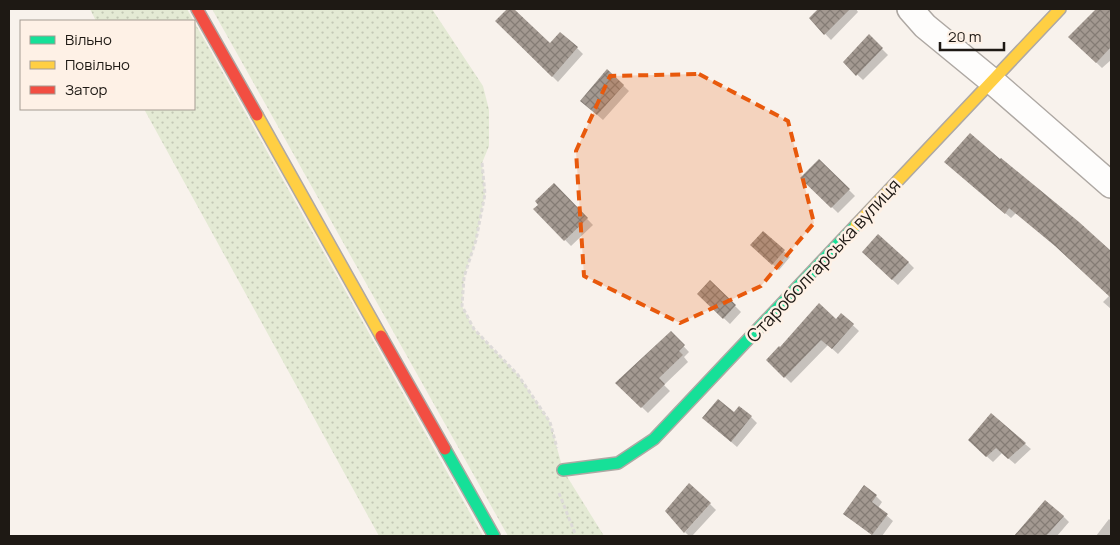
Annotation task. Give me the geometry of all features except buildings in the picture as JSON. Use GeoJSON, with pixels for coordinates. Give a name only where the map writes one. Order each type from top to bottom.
{"type":"FeatureCollection","features":[{"type":"Feature","properties":{"kind":"main road"},"geometry":{"type":"LineString","coordinates":[[197,9],[494,536]]}},
{"type":"Feature","properties":{"kind":"main road","name":"Староболгарська вулиця"},"geometry":{"type":"LineString","coordinates":[[563,470],[618,463],[654,439],[1060,9]]}},
{"type":"Feature","properties":{"kind":"street"},"geometry":{"type":"LineString","coordinates":[[910,9],[926,26],[1111,185]]}},
{"type":"Feature","properties":{"kind":"path"},"geometry":{"type":"LineString","coordinates":[[482,163],[485,194],[476,240],[464,277],[462,306],[474,328],[518,375],[550,422],[563,470],[559,493],[576,536]]}},
{"type":"Feature","properties":{"kind":"highlighted area"},"geometry":{"type":"Polygon","coordinates":[[[699,74],[788,121],[814,223],[761,286],[680,323],[584,276],[576,151],[610,76],[699,74]]]}},
{"type":"Feature","properties":{"kind":"green space"},"geometry":{"type":"Polygon","coordinates":[[[90,9],[187,9],[193,20],[96,20],[90,9]]]}},
{"type":"Feature","properties":{"kind":"green space"},"geometry":{"type":"Polygon","coordinates":[[[212,9],[432,9],[483,86],[489,110],[489,146],[482,163],[485,194],[476,240],[464,277],[462,306],[474,329],[518,375],[550,422],[563,470],[604,536],[508,536],[212,9]]]}},
{"type":"Feature","properties":{"kind":"green space"},"geometry":{"type":"Polygon","coordinates":[[[195,23],[483,536],[379,536],[145,110],[195,110],[195,23]]]}},
{"type":"Feature","properties":{"kind":"traffic: fast"},"geometry":{"type":"LineString","coordinates":[[563,470],[618,463],[654,439],[856,225]]}},
{"type":"Feature","properties":{"kind":"traffic: fast"},"geometry":{"type":"LineString","coordinates":[[445,449],[494,536]]}},
{"type":"Feature","properties":{"kind":"traffic: slow"},"geometry":{"type":"LineString","coordinates":[[856,225],[1060,9]]}},
{"type":"Feature","properties":{"kind":"traffic: slow"},"geometry":{"type":"LineString","coordinates":[[257,115],[381,336]]}},
{"type":"Feature","properties":{"kind":"traffic: jam"},"geometry":{"type":"LineString","coordinates":[[197,9],[257,115]]}},
{"type":"Feature","properties":{"kind":"traffic: jam"},"geometry":{"type":"LineString","coordinates":[[381,336],[445,449]]}}]}
